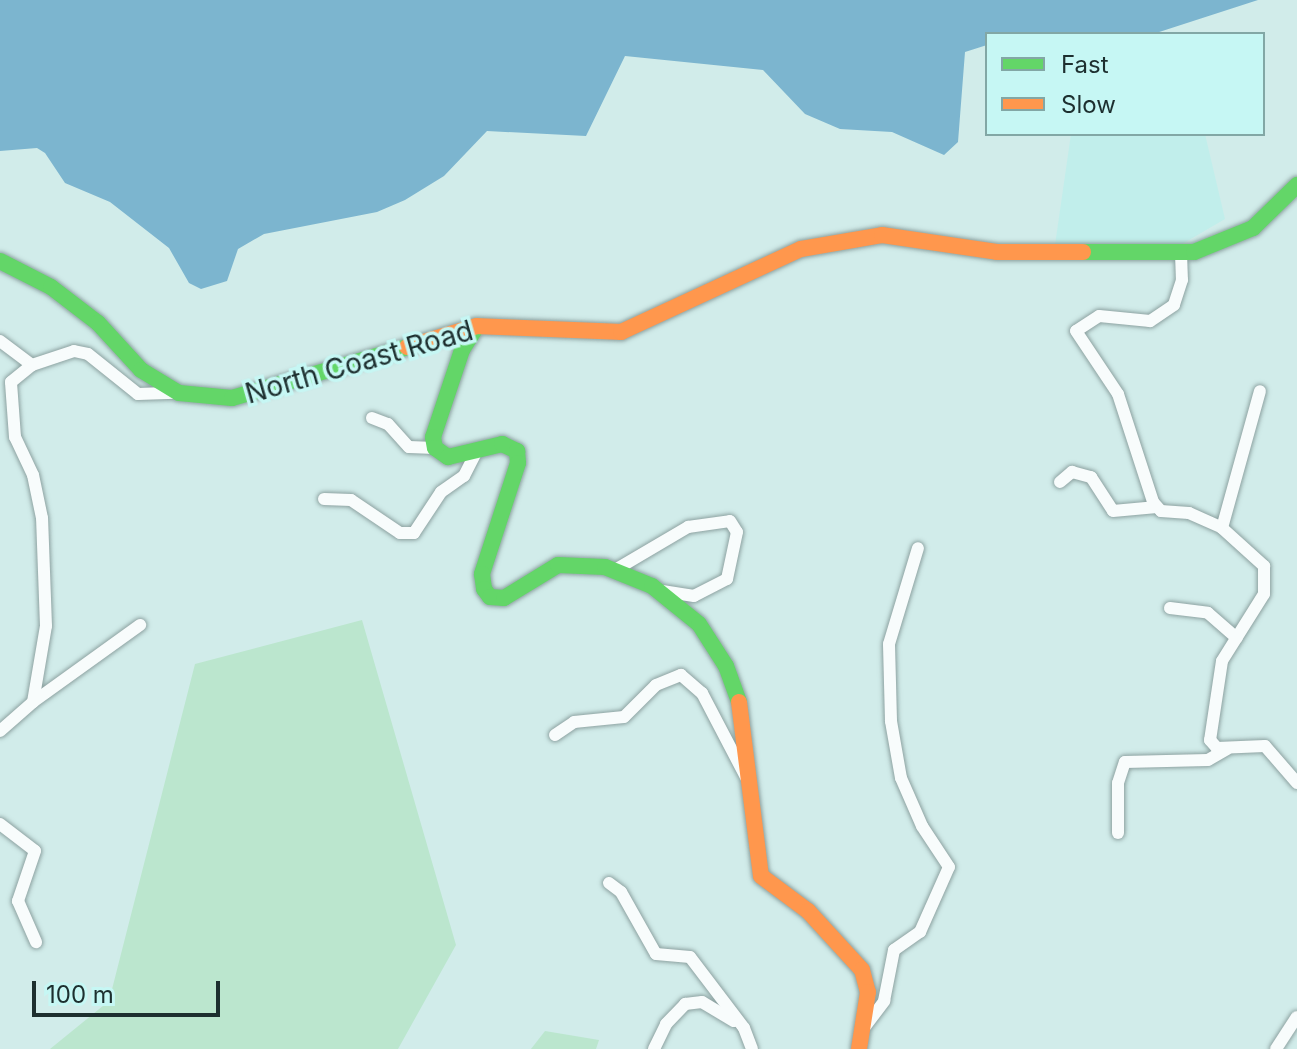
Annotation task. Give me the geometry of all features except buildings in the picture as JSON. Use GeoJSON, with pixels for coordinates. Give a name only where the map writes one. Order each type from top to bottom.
{"type":"FeatureCollection","features":[{"type":"Feature","properties":{"kind":"main road","name":"North Coast Road"},"geometry":{"type":"LineString","coordinates":[[0,261],[51,287],[98,323],[141,370],[179,393],[251,395],[477,326],[621,332],[801,249],[882,235],[997,252],[1181,253],[1253,228],[1297,185]]}},
{"type":"Feature","properties":{"kind":"main road"},"geometry":{"type":"LineString","coordinates":[[477,326],[434,426],[435,448],[448,457],[502,444],[517,451],[518,463],[482,574],[490,597],[504,598],[558,565],[615,570],[657,590],[699,624],[726,666],[748,747],[761,876],[818,920],[862,970],[868,992],[858,1043]]}},
{"type":"Feature","properties":{"kind":"street"},"geometry":{"type":"LineString","coordinates":[[1157,507],[1118,394],[1076,331],[1099,316],[1150,321],[1174,305],[1182,280],[1181,253]]}},
{"type":"Feature","properties":{"kind":"street"},"geometry":{"type":"LineString","coordinates":[[0,341],[32,365]]}},
{"type":"Feature","properties":{"kind":"street"},"geometry":{"type":"LineString","coordinates":[[33,702],[46,626],[42,518],[33,475],[15,437],[9,396],[11,382],[32,365],[74,351],[88,354],[138,394],[179,393]]}},
{"type":"Feature","properties":{"kind":"street"},"geometry":{"type":"LineString","coordinates":[[1222,528],[1260,391]]}},
{"type":"Feature","properties":{"kind":"street"},"geometry":{"type":"LineString","coordinates":[[372,418],[388,424],[409,447],[435,448]]}},
{"type":"Feature","properties":{"kind":"street"},"geometry":{"type":"LineString","coordinates":[[324,499],[351,500],[400,533],[414,533],[441,492],[464,476],[477,450]]}},
{"type":"Feature","properties":{"kind":"street"},"geometry":{"type":"LineString","coordinates":[[1060,482],[1072,472],[1091,477],[1113,511],[1157,507],[1189,513],[1222,528],[1264,566],[1267,580],[1222,661],[1209,728],[1217,748],[1265,746],[1297,783]]}},
{"type":"Feature","properties":{"kind":"street"},"geometry":{"type":"LineString","coordinates":[[615,570],[688,527],[730,521],[737,532],[727,579],[715,590],[694,596],[657,590]]}},
{"type":"Feature","properties":{"kind":"street"},"geometry":{"type":"LineString","coordinates":[[858,1043],[884,1001],[894,950],[920,932],[949,867],[922,826],[901,778],[891,721],[889,644],[918,548]]}},
{"type":"Feature","properties":{"kind":"street"},"geometry":{"type":"LineString","coordinates":[[1170,608],[1208,613],[1237,638]]}},
{"type":"Feature","properties":{"kind":"street"},"geometry":{"type":"LineString","coordinates":[[0,731],[33,702],[140,625]]}},
{"type":"Feature","properties":{"kind":"street"},"geometry":{"type":"LineString","coordinates":[[555,735],[574,722],[624,717],[656,685],[681,675],[702,693],[750,786]]}},
{"type":"Feature","properties":{"kind":"street"},"geometry":{"type":"LineString","coordinates":[[1118,833],[1118,783],[1125,762],[1208,760],[1227,749]]}},
{"type":"Feature","properties":{"kind":"street"},"geometry":{"type":"LineString","coordinates":[[0,824],[35,851],[18,901],[36,942]]}},
{"type":"Feature","properties":{"kind":"street"},"geometry":{"type":"LineString","coordinates":[[609,883],[621,892],[656,954],[690,957],[744,1028],[752,1049]]}},
{"type":"Feature","properties":{"kind":"street"},"geometry":{"type":"LineString","coordinates":[[654,1049],[666,1024],[685,1004],[702,1002],[744,1028]]}},
{"type":"Feature","properties":{"kind":"street"},"geometry":{"type":"LineString","coordinates":[[1276,1049],[1297,1017]]}},
{"type":"Feature","properties":{"kind":"shaded area"},"geometry":{"type":"Polygon","coordinates":[[[0,0],[1258,0],[1159,32],[985,32],[985,46],[965,52],[958,142],[944,155],[892,132],[840,129],[805,114],[763,70],[625,56],[586,136],[487,131],[444,176],[405,200],[377,212],[264,234],[238,249],[227,281],[201,289],[189,283],[169,248],[110,202],[65,183],[45,153],[37,148],[0,151],[0,0]]]}},
{"type":"Feature","properties":{"kind":"shaded area"},"geometry":{"type":"Polygon","coordinates":[[[1071,136],[1205,136],[1225,219],[1177,247],[1055,245],[1071,136]]]}},
{"type":"Feature","properties":{"kind":"green space"},"geometry":{"type":"Polygon","coordinates":[[[362,620],[456,945],[398,1049],[50,1049],[109,1001],[195,664],[362,620]]]}},
{"type":"Feature","properties":{"kind":"green space"},"geometry":{"type":"Polygon","coordinates":[[[545,1031],[599,1040],[596,1049],[531,1049],[545,1031]]]}},
{"type":"Feature","properties":{"kind":"traffic: fast"},"geometry":{"type":"LineString","coordinates":[[1083,252],[1194,252],[1253,228],[1297,185]]}},
{"type":"Feature","properties":{"kind":"traffic: fast"},"geometry":{"type":"LineString","coordinates":[[0,261],[51,287],[98,323],[141,370],[179,393],[232,398],[407,347]]}},
{"type":"Feature","properties":{"kind":"traffic: fast"},"geometry":{"type":"LineString","coordinates":[[477,326],[462,350],[433,437],[435,448],[448,457],[502,444],[517,451],[518,463],[482,574],[484,589],[490,597],[504,598],[558,565],[605,567],[652,586],[699,624],[726,666],[739,702]]}},
{"type":"Feature","properties":{"kind":"traffic: slow"},"geometry":{"type":"LineString","coordinates":[[407,347],[477,326],[621,332],[801,249],[882,235],[997,252],[1083,252]]}},
{"type":"Feature","properties":{"kind":"traffic: slow"},"geometry":{"type":"LineString","coordinates":[[739,702],[761,876],[808,911],[862,970],[868,992],[859,1049]]}}]}
